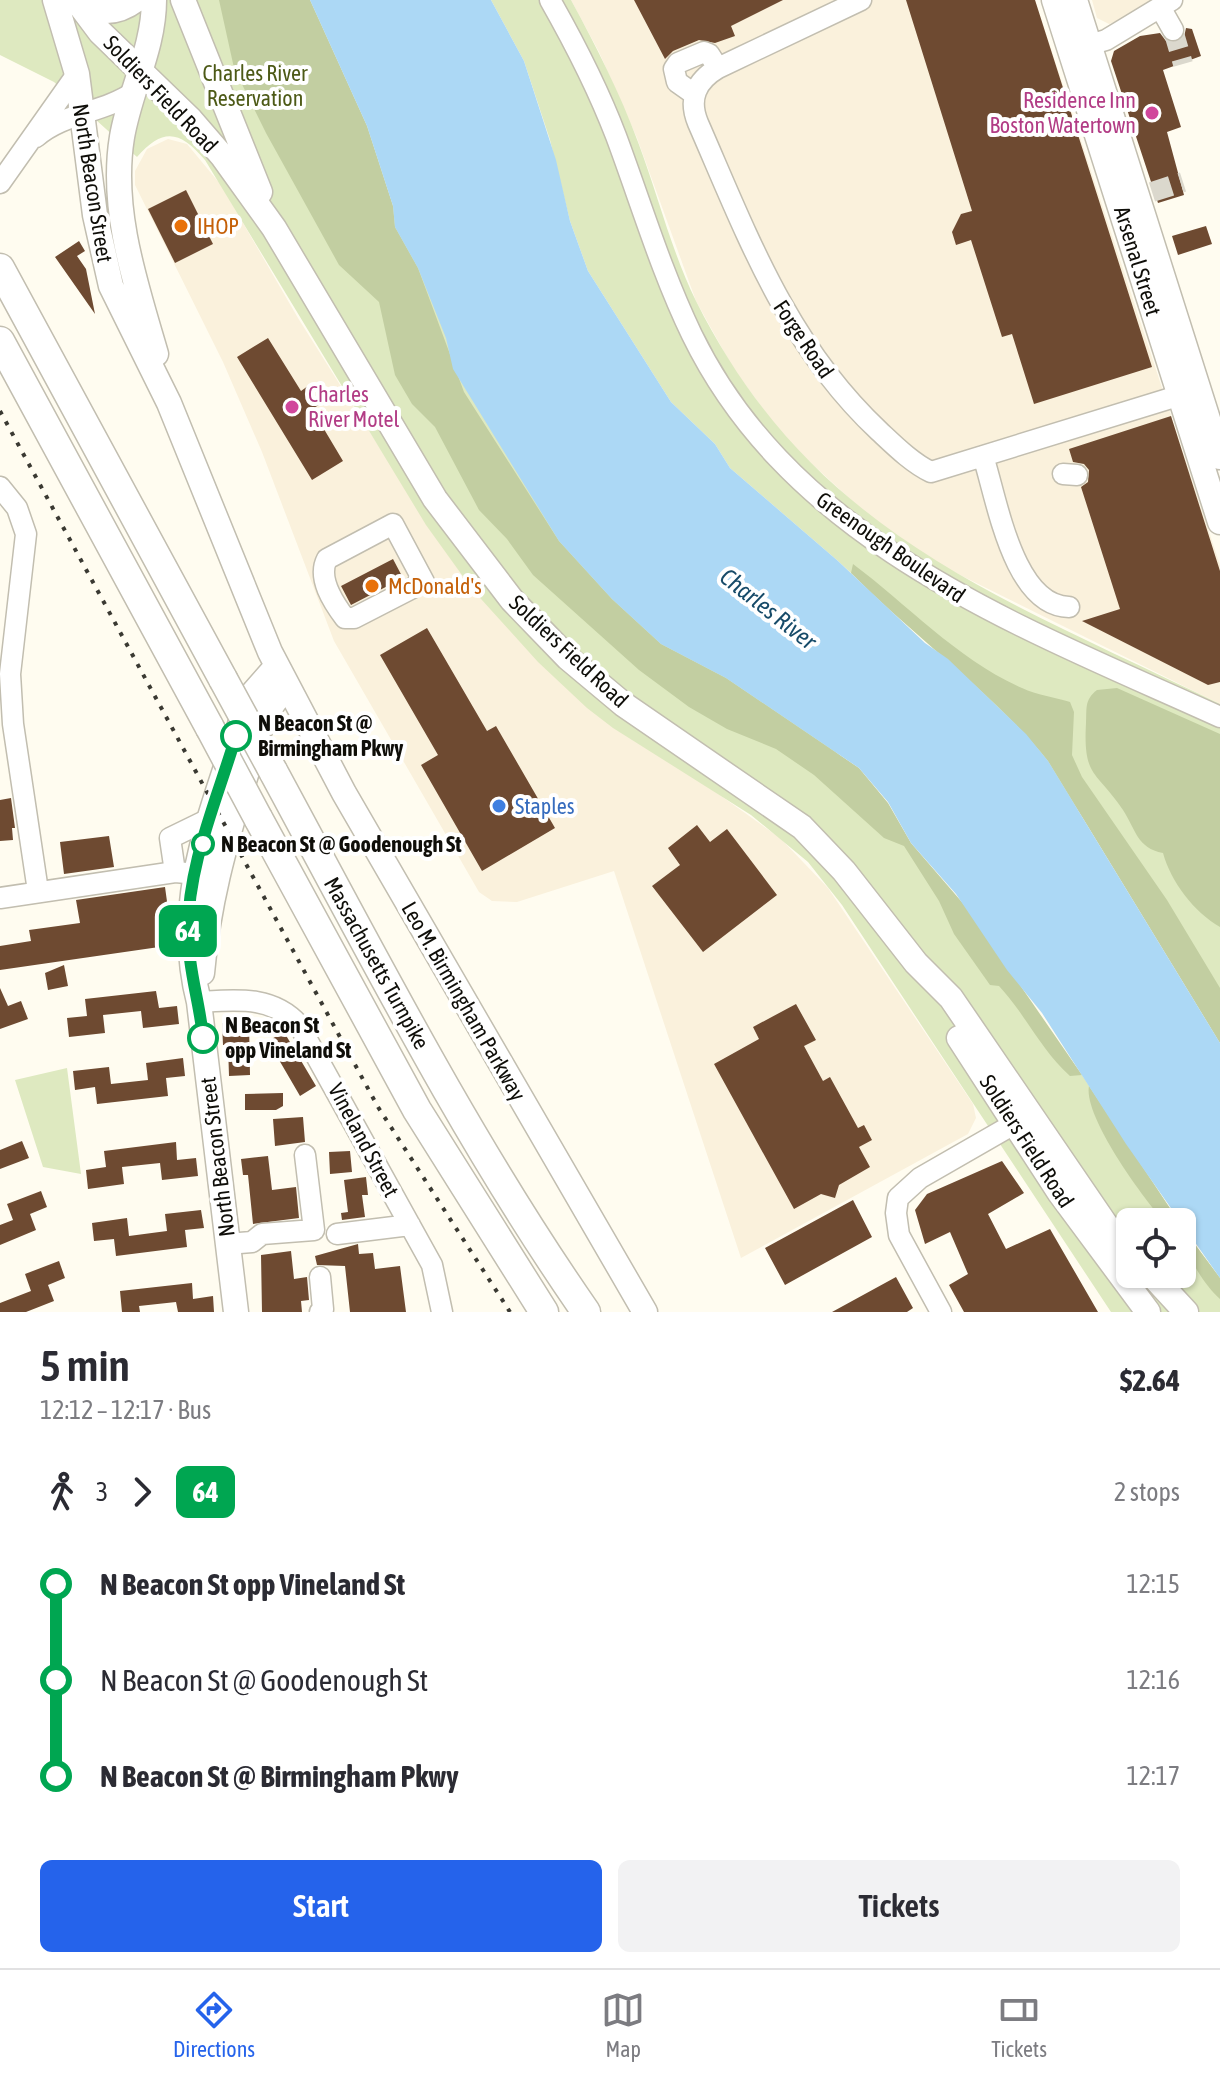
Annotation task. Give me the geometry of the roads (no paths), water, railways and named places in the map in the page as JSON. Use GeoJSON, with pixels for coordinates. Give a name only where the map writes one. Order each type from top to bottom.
{"type":"FeatureCollection","features":[{"type":"Feature","properties":{"kind":"highway","name":"Massachusetts Turnpike"},"geometry":{"type":"LineString","coordinates":[[0,268],[444,1085],[513,1201],[586,1312]]}},
{"type":"Feature","properties":{"kind":"highway","name":"Massachusetts Turnpike"},"geometry":{"type":"LineString","coordinates":[[0,341],[424,1121],[544,1312]]}},
{"type":"Feature","properties":{"kind":"main road"},"geometry":{"type":"LineString","coordinates":[[69,1],[90,10],[112,12],[136,0]]}},
{"type":"Feature","properties":{"kind":"main road","name":"North Beacon Street"},"geometry":{"type":"LineString","coordinates":[[154,0],[151,34],[121,145],[121,207],[137,288],[169,403]]}},
{"type":"Feature","properties":{"kind":"main road","name":"Soldiers Field Road"},"geometry":{"type":"LineString","coordinates":[[183,0],[274,228]]}},
{"type":"Feature","properties":{"kind":"main road","name":"Arsenal Street"},"geometry":{"type":"LineString","coordinates":[[1054,0],[1080,48],[1145,194],[1197,402],[1220,522]]}},
{"type":"Feature","properties":{"kind":"main road","name":"Arsenal Street"},"geometry":{"type":"LineString","coordinates":[[1075,0],[1080,48],[1197,402],[1220,457]]}},
{"type":"Feature","properties":{"kind":"main road","name":"North Beacon Street"},"geometry":{"type":"LineString","coordinates":[[69,1],[95,215],[108,276],[169,403],[281,677],[195,874]]}},
{"type":"Feature","properties":{"kind":"main road","name":"Soldiers Field Road"},"geometry":{"type":"LineString","coordinates":[[69,1],[100,32],[137,82],[208,139],[274,228],[435,499],[512,600],[568,658],[623,704],[802,827],[857,885],[916,963],[951,998],[1116,1241]]}},
{"type":"Feature","properties":{"kind":"main road","name":"North Beacon Street"},"geometry":{"type":"LineString","coordinates":[[236,1312],[199,1002],[206,923],[195,874],[246,706],[281,677]]}},
{"type":"Feature","properties":{"kind":"main road","name":"Leo M. Birmingham Parkway"},"geometry":{"type":"LineString","coordinates":[[281,677],[378,854],[645,1312]]}},
{"type":"Feature","properties":{"kind":"main road","name":"Soldiers Field Road"},"geometry":{"type":"LineString","coordinates":[[916,963],[938,1007],[1059,1192],[1148,1312]]}},
{"type":"Feature","properties":{"kind":"main road"},"geometry":{"type":"LineString","coordinates":[[1059,1192],[1091,1256],[1127,1312]]}},
{"type":"Feature","properties":{"kind":"main road"},"geometry":{"type":"LineString","coordinates":[[1103,1224],[1116,1237]]}},
{"type":"Feature","properties":{"kind":"main road"},"geometry":{"type":"LineString","coordinates":[[1151,1288],[1170,1312]]}},
{"type":"Feature","properties":{"kind":"main road"},"geometry":{"type":"LineString","coordinates":[[1164,1288],[1186,1312]]}},
{"type":"Feature","properties":{"kind":"street","name":"Greenough Boulevard"},"geometry":{"type":"LineString","coordinates":[[550,0],[603,104],[666,277],[693,337],[726,396],[787,469],[853,526],[973,604],[1220,717]]}},
{"type":"Feature","properties":{"kind":"street"},"geometry":{"type":"LineString","coordinates":[[718,68],[704,52],[678,63],[674,69],[677,82],[694,94],[701,82],[718,68],[861,0]]}},
{"type":"Feature","properties":{"kind":"street"},"geometry":{"type":"LineString","coordinates":[[1080,48],[1106,40],[1166,4],[1173,30]]}},
{"type":"Feature","properties":{"kind":"street"},"geometry":{"type":"LineString","coordinates":[[0,183],[77,74]]}},
{"type":"Feature","properties":{"kind":"street"},"geometry":{"type":"LineString","coordinates":[[33,140],[54,124],[112,106],[137,82]]}},
{"type":"Feature","properties":{"kind":"street","name":"Forge Road"},"geometry":{"type":"LineString","coordinates":[[694,94],[695,116],[763,274],[800,339],[833,384],[891,442],[929,471],[1197,402]]}},
{"type":"Feature","properties":{"kind":"street"},"geometry":{"type":"LineString","coordinates":[[983,456],[1025,580],[1044,600],[1069,607]]}},
{"type":"Feature","properties":{"kind":"street"},"geometry":{"type":"LineString","coordinates":[[0,487],[17,508],[26,534],[10,674],[13,724],[38,891]]}},
{"type":"Feature","properties":{"kind":"street"},"geometry":{"type":"LineString","coordinates":[[393,524],[424,582],[354,618],[345,618],[323,577],[327,559],[393,524]]}},
{"type":"Feature","properties":{"kind":"street"},"geometry":{"type":"LineString","coordinates":[[0,898],[195,874]]}},
{"type":"Feature","properties":{"kind":"street","name":"Vineland Street"},"geometry":{"type":"LineString","coordinates":[[199,1002],[256,1001],[275,1007],[295,1021],[437,1278],[442,1312]]}},
{"type":"Feature","properties":{"kind":"street"},"geometry":{"type":"LineString","coordinates":[[941,1312],[902,1242],[896,1213],[898,1198],[920,1178],[1014,1124]]}},
{"type":"Feature","properties":{"kind":"street"},"geometry":{"type":"LineString","coordinates":[[227,1244],[252,1242],[262,1234],[314,1230],[305,1155]]}},
{"type":"Feature","properties":{"kind":"street"},"geometry":{"type":"LineString","coordinates":[[337,1234],[410,1225]]}},
{"type":"Feature","properties":{"kind":"street"},"geometry":{"type":"LineString","coordinates":[[320,1277],[323,1309],[320,1312]]}},
{"type":"Feature","properties":{"kind":"water","name":"Charles River"},"geometry":{"type":"Polygon","coordinates":[[[310,0],[491,0],[524,61],[556,160],[570,221],[588,271],[671,402],[715,444],[730,468],[838,561],[925,643],[948,659],[1026,734],[1048,761],[1220,1043],[1220,1278],[1196,1244],[1196,1208],[1171,1208],[1042,1013],[1007,970],[956,894],[911,843],[888,802],[859,768],[726,678],[661,644],[612,599],[559,541],[453,369],[446,338],[418,268],[395,227],[393,206],[367,126],[310,0]]]}},
{"type":"Feature","properties":{"kind":"tunnel"},"geometry":{"type":"LineString","coordinates":[[1173,30],[1183,64]]}},
{"type":"Feature","properties":{"kind":"tunnel"},"geometry":{"type":"LineString","coordinates":[[1152,192],[1183,182]]}},
{"type":"Feature","properties":{"kind":"railway"},"geometry":{"type":"LineString","coordinates":[[0,411],[378,1107],[510,1312]]}},
{"type":"Feature","properties":{"kind":"place","name":"Residence Inn Boston Watertown"},"geometry":{"type":"Point","coordinates":[1152,113]}},
{"type":"Feature","properties":{"kind":"place","name":"IHOP"},"geometry":{"type":"Point","coordinates":[181,226]}},
{"type":"Feature","properties":{"kind":"place","name":"Charles River Motel"},"geometry":{"type":"Point","coordinates":[292,407]}},
{"type":"Feature","properties":{"kind":"place","name":"McDonald's"},"geometry":{"type":"Point","coordinates":[372,586]}},
{"type":"Feature","properties":{"kind":"place","name":"N Beacon St @ Birmingham Pkwy"},"geometry":{"type":"Point","coordinates":[236,736]}},
{"type":"Feature","properties":{"kind":"place","name":"Staples"},"geometry":{"type":"Point","coordinates":[499,806]}},
{"type":"Feature","properties":{"kind":"place","name":"N Beacon St @ Goodenough St"},"geometry":{"type":"Point","coordinates":[203,844]}},
{"type":"Feature","properties":{"kind":"place","name":"N Beacon St opp Vineland St"},"geometry":{"type":"Point","coordinates":[203,1038]}},
{"type":"Feature","properties":{"kind":"park label","name":"Charles River Reservation"},"geometry":{"type":"Point","coordinates":[255,86]}}]}
